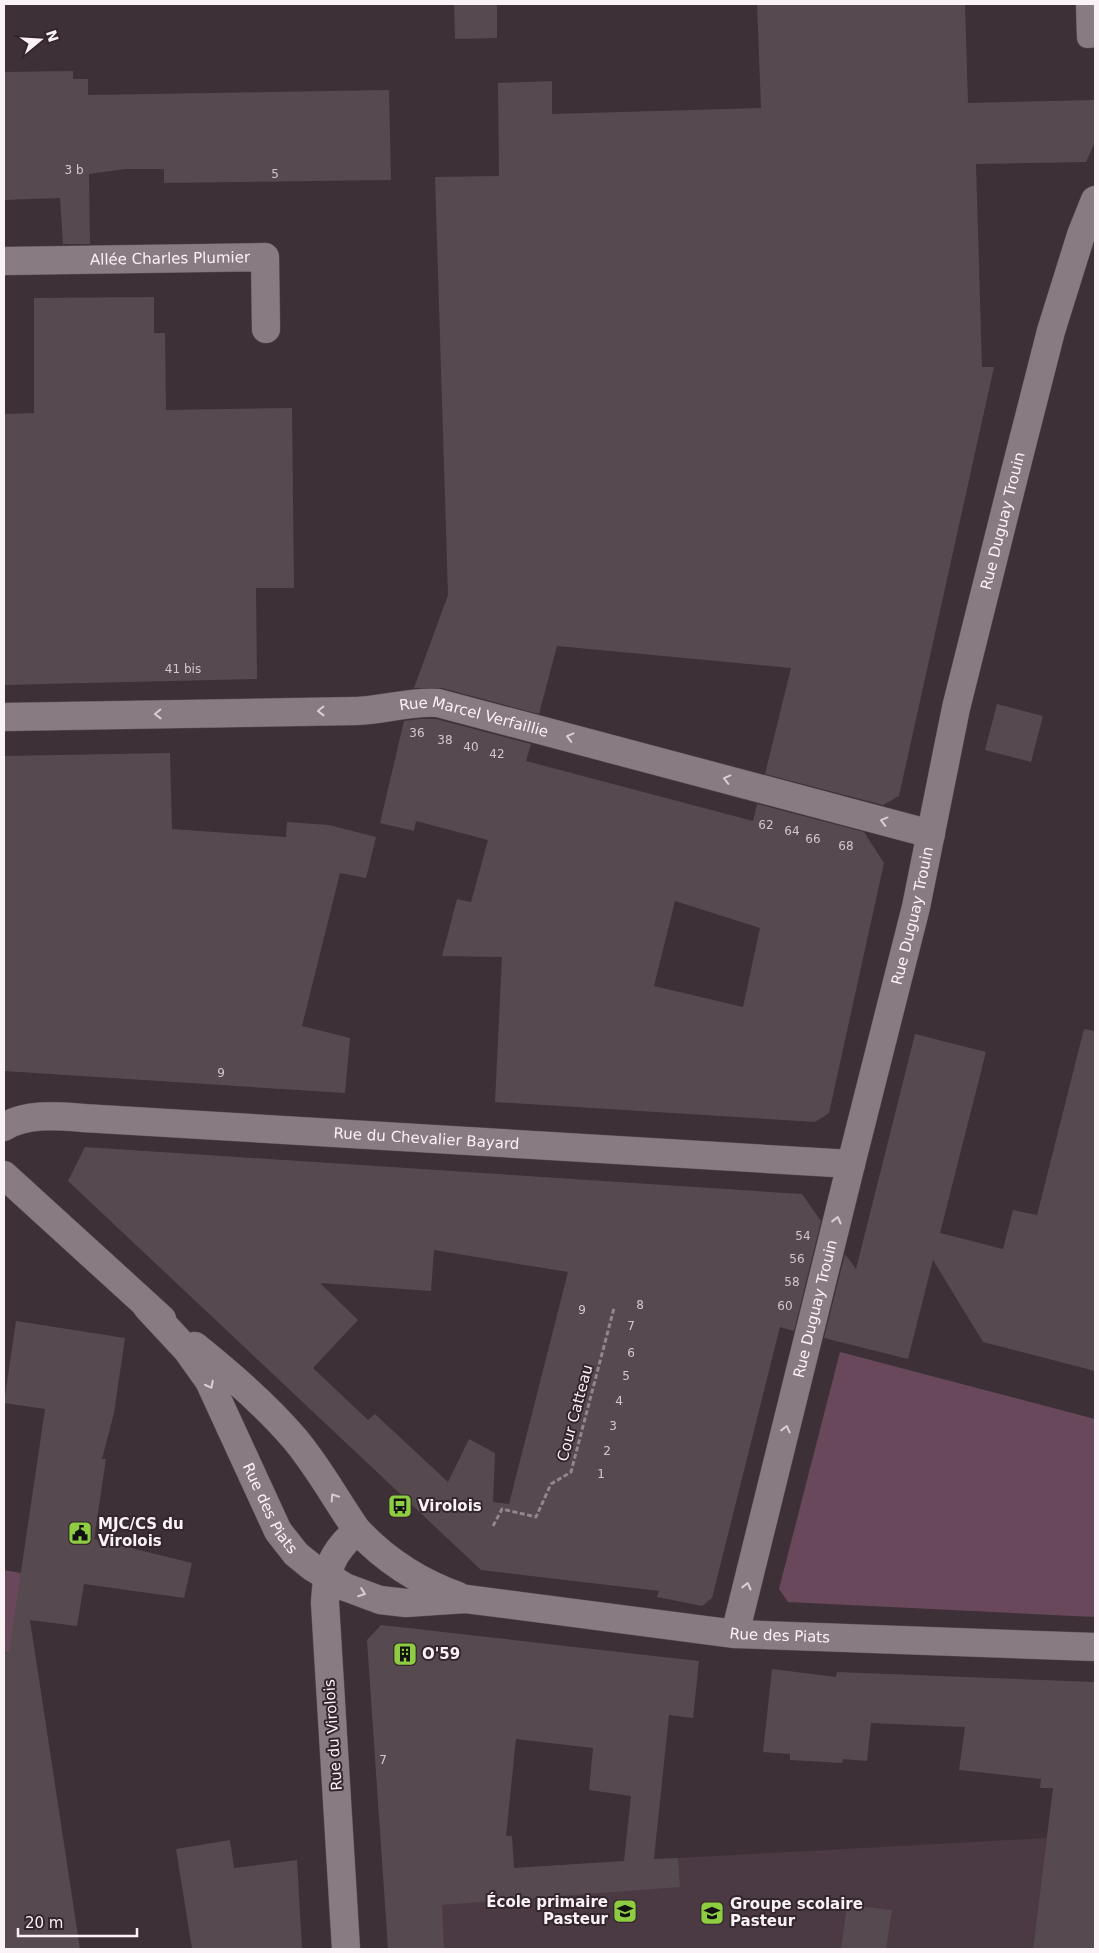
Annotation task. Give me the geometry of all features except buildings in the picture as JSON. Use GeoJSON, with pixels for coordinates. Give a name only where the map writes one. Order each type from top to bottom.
{"type":"FeatureCollection","features":[{"type":"Feature","properties":{"kind":"street","name":"Rue Duguay Trouin"},"geometry":{"type":"LineString","coordinates":[[735,1634],[850,1164],[914,915],[956,708],[1042,361],[1081,235],[1095,200]]}},
{"type":"Feature","properties":{"kind":"street","name":"Allée Charles Plumier"},"geometry":{"type":"LineString","coordinates":[[4,261],[265,257],[266,329]]}},
{"type":"Feature","properties":{"kind":"street","name":"Rue Marcel Verfaillie"},"geometry":{"type":"LineString","coordinates":[[4,717],[357,711],[418,703],[438,704],[931,834]]}},
{"type":"Feature","properties":{"kind":"street","name":"Rue du Chevalier Bayard"},"geometry":{"type":"LineString","coordinates":[[4,1127],[10,1122],[35,1117],[100,1118],[850,1164]]}},
{"type":"Feature","properties":{"kind":"street","name":"Rue des Piats"},"geometry":{"type":"LineString","coordinates":[[4,1175],[147,1307],[187,1350],[209,1381],[278,1531],[296,1554],[345,1587],[380,1600],[406,1603],[466,1599],[735,1634],[1095,1647]]}},
{"type":"Feature","properties":{"kind":"street","name":"Rue des Piats"},"geometry":{"type":"LineString","coordinates":[[147,1307],[223,1368],[270,1412],[309,1459],[357,1530],[386,1558],[411,1576],[431,1586],[466,1599]]}},
{"type":"Feature","properties":{"kind":"street","name":"Rue du Virolois"},"geometry":{"type":"LineString","coordinates":[[346,1949],[325,1603],[326,1576],[333,1557],[357,1530]]}},
{"type":"Feature","properties":{"kind":"lane"},"geometry":{"type":"LineString","coordinates":[[1086,4],[1087,38],[1095,37]]}},
{"type":"Feature","properties":{"kind":"path","name":"Cour Catteau"},"geometry":{"type":"LineString","coordinates":[[493,1526],[502,1509],[536,1517],[551,1484],[571,1472],[614,1308]]}},
{"type":"Feature","properties":{"kind":"shaded area"},"geometry":{"type":"Polygon","coordinates":[[[840,1352],[1095,1419],[1095,1617],[788,1602],[779,1589],[840,1352]]]}},
{"type":"Feature","properties":{"kind":"shaded area"},"geometry":{"type":"Polygon","coordinates":[[[4,1570],[21,1573],[11,1653],[4,1652],[4,1570]]]}},
{"type":"Feature","properties":{"kind":"shaded area","name":"Groupe scolaire Pasteur"},"geometry":{"type":"Polygon","coordinates":[[[1047,1838],[1033,1949],[388,1949],[384,1876],[1047,1838]]]}},
{"type":"Feature","properties":{"kind":"place","name":"Virolois"},"geometry":{"type":"Point","coordinates":[400,1506]}},
{"type":"Feature","properties":{"kind":"place","name":"MJC/CS du Virolois"},"geometry":{"type":"Point","coordinates":[80,1533]}},
{"type":"Feature","properties":{"kind":"place","name":"O'59"},"geometry":{"type":"Point","coordinates":[405,1654]}},
{"type":"Feature","properties":{"kind":"place","name":"École primaire Pasteur"},"geometry":{"type":"Point","coordinates":[625,1911]}},
{"type":"Feature","properties":{"kind":"place","name":"Groupe scolaire Pasteur"},"geometry":{"type":"Point","coordinates":[712,1913]}}]}
